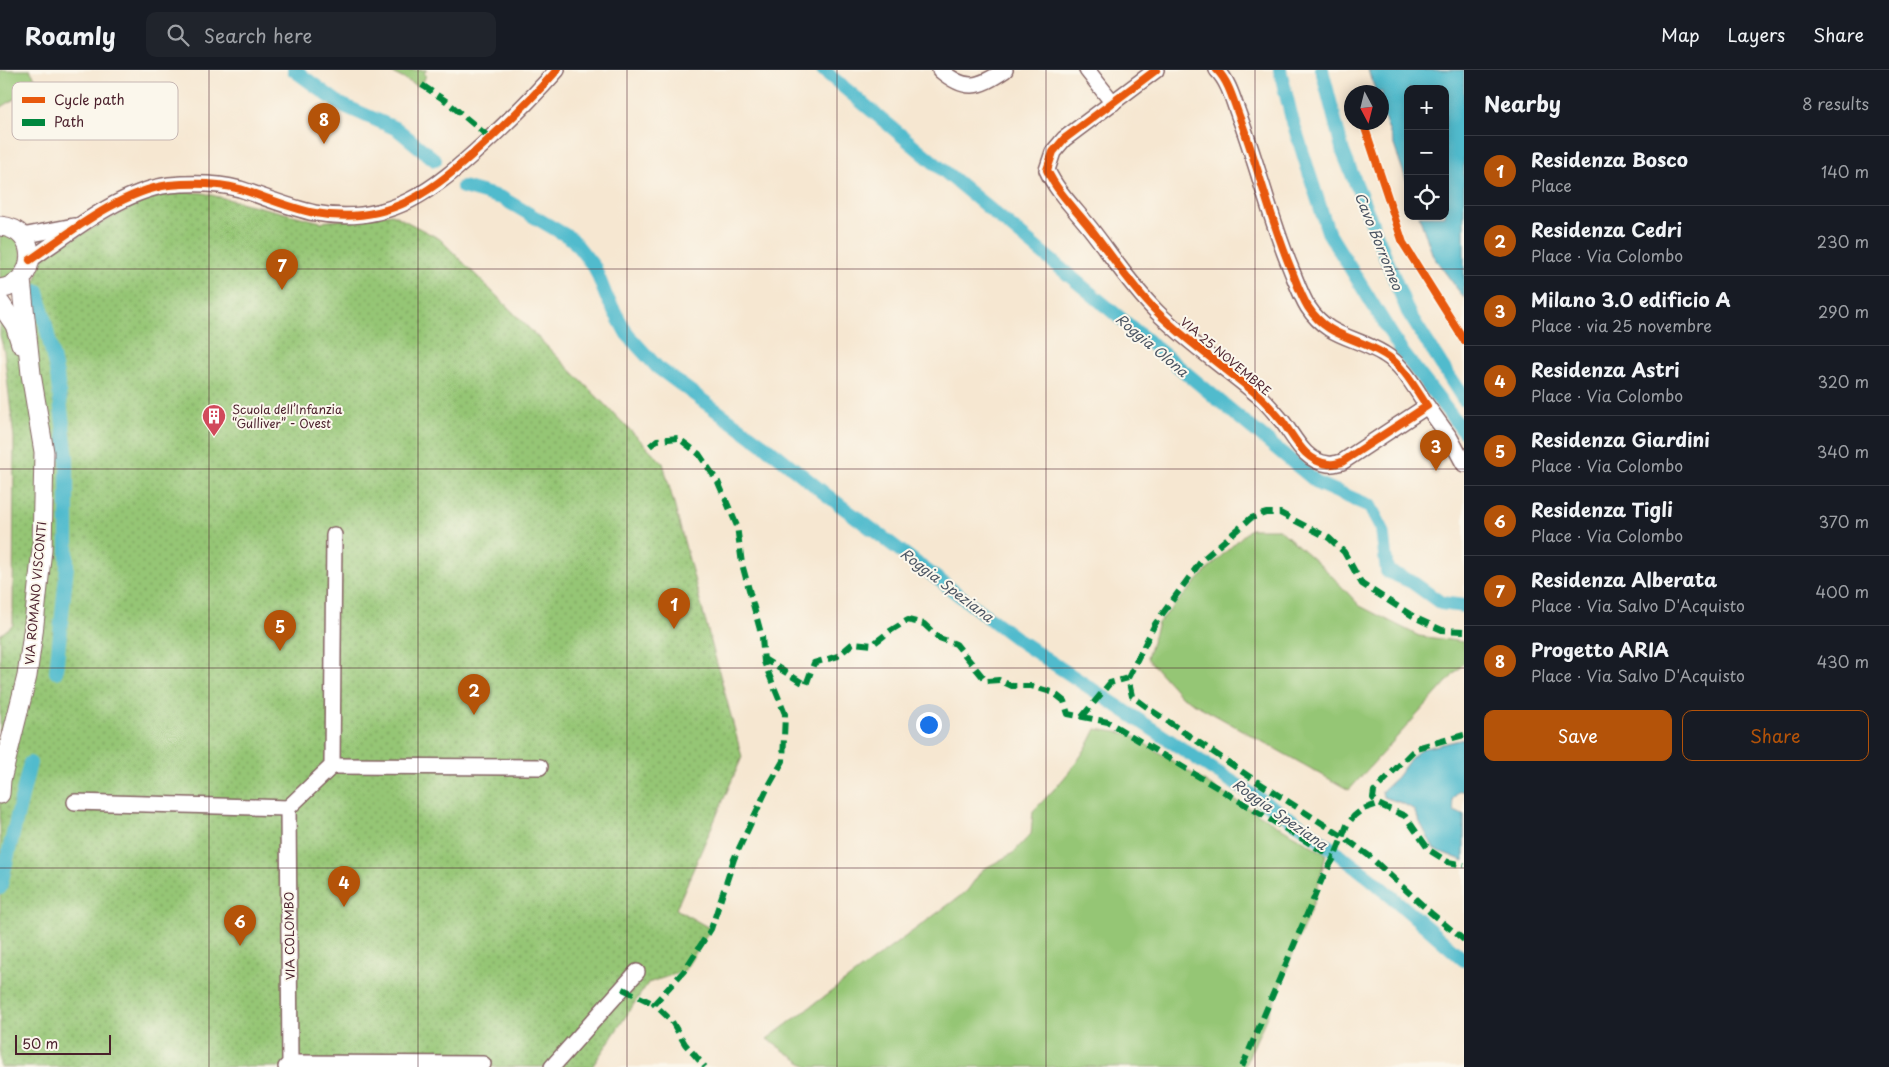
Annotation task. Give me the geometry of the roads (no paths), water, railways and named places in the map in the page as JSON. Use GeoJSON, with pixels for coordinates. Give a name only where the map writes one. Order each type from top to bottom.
{"type":"FeatureCollection","features":[{"type":"Feature","properties":{"kind":"street"},"geometry":{"type":"LineString","coordinates":[[30,260],[81,224],[126,199],[167,186],[208,184],[238,189],[316,213],[353,216],[398,206],[426,193],[455,171],[518,112],[557,70]]}},
{"type":"Feature","properties":{"kind":"street"},"geometry":{"type":"LineString","coordinates":[[940,70],[958,83],[970,86],[986,83],[1005,70]]}},
{"type":"Feature","properties":{"kind":"street"},"geometry":{"type":"LineString","coordinates":[[1087,70],[1112,103]]}},
{"type":"Feature","properties":{"kind":"street","name":"VIA 25 NOVEMBRE"},"geometry":{"type":"LineString","coordinates":[[1156,70],[1064,139],[1053,152],[1047,170],[1056,186],[1123,273],[1156,311],[1206,356],[1260,397],[1282,421],[1299,447],[1316,461],[1329,465],[1342,462],[1427,406]]}},
{"type":"Feature","properties":{"kind":"street"},"geometry":{"type":"LineString","coordinates":[[1217,70],[1227,85],[1279,241],[1307,306],[1318,321],[1328,330],[1366,344],[1386,355],[1407,376],[1450,438],[1464,464]]}},
{"type":"Feature","properties":{"kind":"street"},"geometry":{"type":"LineString","coordinates":[[22,236],[81,224]]}},
{"type":"Feature","properties":{"kind":"street"},"geometry":{"type":"LineString","coordinates":[[0,226],[14,230],[22,236],[27,243],[30,260],[29,267],[21,280],[12,286],[0,289]]}},
{"type":"Feature","properties":{"kind":"street","name":"VIA ROMANO VISCONTI"},"geometry":{"type":"LineString","coordinates":[[0,794],[0,780],[27,676],[34,633],[42,549],[44,452],[31,374],[21,280]]}},
{"type":"Feature","properties":{"kind":"street","name":"VIA ROMANO VISCONTI"},"geometry":{"type":"LineString","coordinates":[[0,303],[15,325],[31,374]]}},
{"type":"Feature","properties":{"kind":"street"},"geometry":{"type":"LineString","coordinates":[[332,766],[334,535]]}},
{"type":"Feature","properties":{"kind":"street"},"geometry":{"type":"LineString","coordinates":[[75,802],[288,808],[332,766],[540,767]]}},
{"type":"Feature","properties":{"kind":"street","name":"VIA COLOMBO"},"geometry":{"type":"LineString","coordinates":[[288,808],[288,1065],[482,1064]]}},
{"type":"Feature","properties":{"kind":"street"},"geometry":{"type":"LineString","coordinates":[[552,1067],[637,972]]}},
{"type":"Feature","properties":{"kind":"water"},"geometry":{"type":"Polygon","coordinates":[[[1368,70],[1464,70],[1464,298],[1433,256],[1420,220],[1449,220],[1449,85],[1404,85],[1404,174],[1389,130],[1389,85],[1373,85],[1368,70]]]}},
{"type":"Feature","properties":{"kind":"water"},"geometry":{"type":"Polygon","coordinates":[[[1464,739],[1464,791],[1459,791],[1452,800],[1454,811],[1464,815],[1464,861],[1434,849],[1413,809],[1383,797],[1382,791],[1421,749],[1464,739]]]}},
{"type":"Feature","properties":{"kind":"waterway","name":"Roggia Speziana"},"geometry":{"type":"LineString","coordinates":[[294,70],[340,104],[397,129],[435,160]]}},
{"type":"Feature","properties":{"kind":"waterway","name":"Roggia Olona"},"geometry":{"type":"LineString","coordinates":[[823,70],[1319,484],[1370,506],[1382,529],[1387,571],[1412,582],[1441,603],[1464,606]]}},
{"type":"Feature","properties":{"kind":"waterway"},"geometry":{"type":"LineString","coordinates":[[1280,70],[1292,119],[1328,232],[1403,353],[1464,432]]}},
{"type":"Feature","properties":{"kind":"waterway","name":"Cavo Borromeo"},"geometry":{"type":"LineString","coordinates":[[1322,70],[1343,152],[1408,312],[1464,400]]}},
{"type":"Feature","properties":{"kind":"waterway","name":"Roggia Speziana"},"geometry":{"type":"LineString","coordinates":[[463,187],[502,198],[572,239],[595,268],[606,296],[627,334],[657,367],[777,455],[824,493],[1021,642],[1306,829],[1370,878],[1464,960]]}},
{"type":"Feature","properties":{"kind":"waterway"},"geometry":{"type":"LineString","coordinates":[[38,291],[57,375],[67,458],[67,566],[56,672]]}},
{"type":"Feature","properties":{"kind":"waterway"},"geometry":{"type":"LineString","coordinates":[[0,888],[30,763]]}},
{"type":"Feature","properties":{"kind":"place","name":"Progetto ARIA"},"geometry":{"type":"Point","coordinates":[324,144]}},
{"type":"Feature","properties":{"kind":"place","name":"Residenza Alberata"},"geometry":{"type":"Point","coordinates":[282,290]}},
{"type":"Feature","properties":{"kind":"place","name":"Scuola dell’Infanzia “Gulliver” - Ovest"},"geometry":{"type":"Point","coordinates":[214,437]}},
{"type":"Feature","properties":{"kind":"place","name":"Milano 3.0 edificio A"},"geometry":{"type":"Point","coordinates":[1436,471]}},
{"type":"Feature","properties":{"kind":"place","name":"Residenza Bosco"},"geometry":{"type":"Point","coordinates":[674,629]}},
{"type":"Feature","properties":{"kind":"place","name":"Residenza Giardini"},"geometry":{"type":"Point","coordinates":[280,651]}},
{"type":"Feature","properties":{"kind":"place","name":"Residenza Cedri"},"geometry":{"type":"Point","coordinates":[474,715]}},
{"type":"Feature","properties":{"kind":"place","name":"Residenza Astri"},"geometry":{"type":"Point","coordinates":[344,907]}},
{"type":"Feature","properties":{"kind":"place","name":"Residenza Tigli"},"geometry":{"type":"Point","coordinates":[240,946]}}]}
